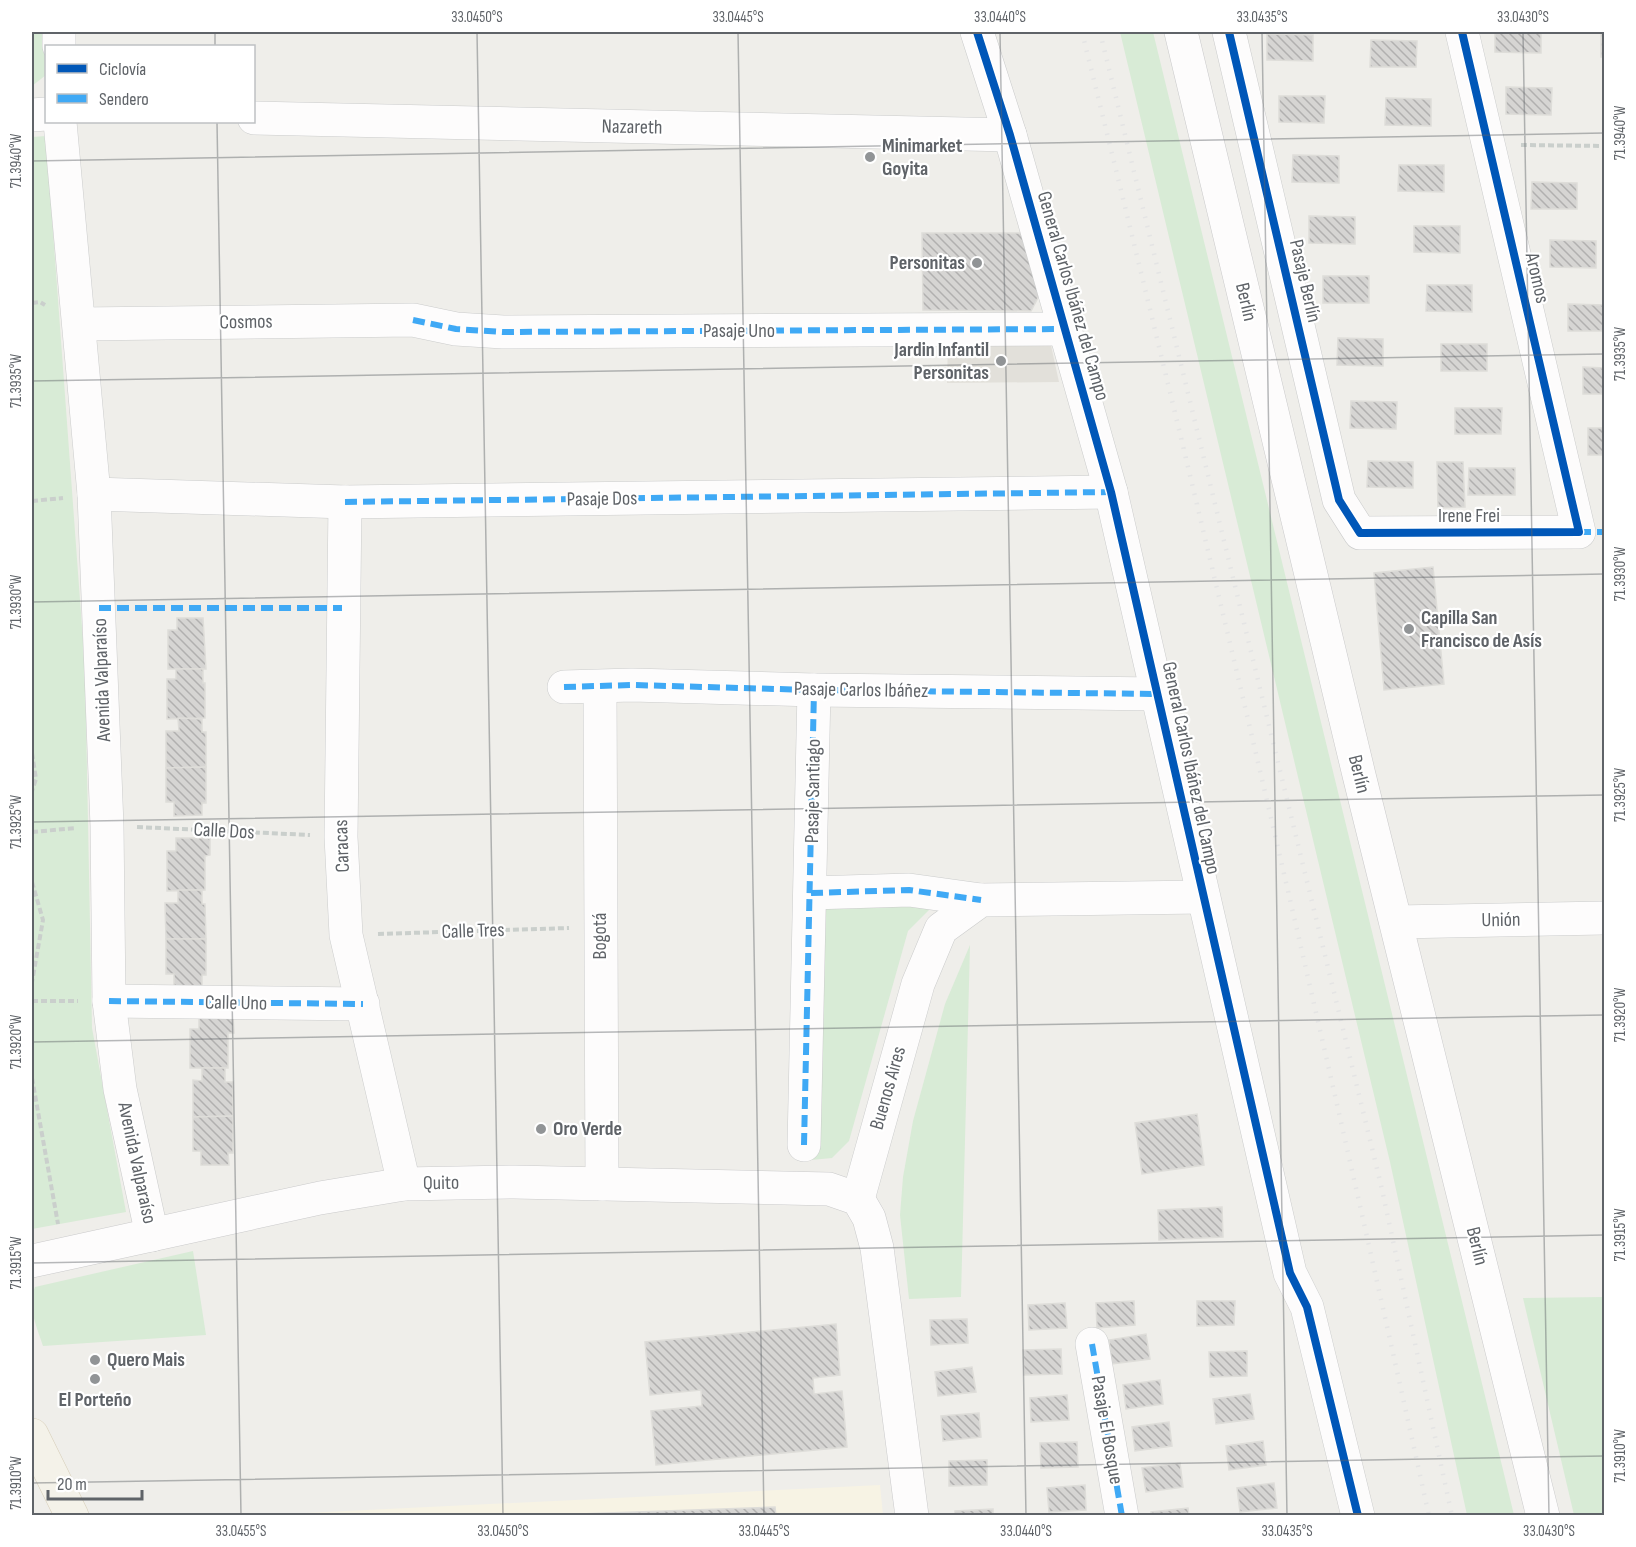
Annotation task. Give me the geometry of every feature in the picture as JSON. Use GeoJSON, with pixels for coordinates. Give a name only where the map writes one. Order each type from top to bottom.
{"type":"FeatureCollection","features":[{"type":"Feature","properties":{"kind":"main road"},"geometry":{"type":"LineString","coordinates":[[32,1435],[72,1515]]}},
{"type":"Feature","properties":{"kind":"street","name":"General Carlos Ibáñez del Campo"},"geometry":{"type":"LineString","coordinates":[[977,32],[1010,135],[1111,492],[1290,1273],[1307,1307],[1358,1515]]}},
{"type":"Feature","properties":{"kind":"street","name":"Berlín"},"geometry":{"type":"LineString","coordinates":[[1181,32],[1359,775],[1543,1515]]}},
{"type":"Feature","properties":{"kind":"street","name":"Pasaje Berlín"},"geometry":{"type":"LineString","coordinates":[[1229,32],[1339,500],[1360,533]]}},
{"type":"Feature","properties":{"kind":"street","name":"Aromos"},"geometry":{"type":"LineString","coordinates":[[1462,32],[1578,532]]}},
{"type":"Feature","properties":{"kind":"street","name":"Nazareth"},"geometry":{"type":"LineString","coordinates":[[255,118],[1010,135]]}},
{"type":"Feature","properties":{"kind":"street","name":"Avenida Valparaíso"},"geometry":{"type":"LineString","coordinates":[[60,123],[94,494],[107,826],[109,1001],[120,1089],[152,1235]]}},
{"type":"Feature","properties":{"kind":"street","name":"Cosmos"},"geometry":{"type":"LineString","coordinates":[[79,324],[413,320]]}},
{"type":"Feature","properties":{"kind":"street","name":"Pasaje Uno"},"geometry":{"type":"LineString","coordinates":[[413,320],[456,329],[503,332],[1066,329]]}},
{"type":"Feature","properties":{"kind":"street","name":"Pasaje Dos"},"geometry":{"type":"LineString","coordinates":[[94,494],[345,502],[1111,492]]}},
{"type":"Feature","properties":{"kind":"street","name":"Caracas"},"geometry":{"type":"LineString","coordinates":[[345,502],[340,837],[346,935],[404,1184]]}},
{"type":"Feature","properties":{"kind":"street","name":"Irene Frei"},"geometry":{"type":"LineString","coordinates":[[1360,533],[1578,532]]}},
{"type":"Feature","properties":{"kind":"street","name":"Pasaje Carlos Ibáñez"},"geometry":{"type":"LineString","coordinates":[[564,687],[632,685],[814,690],[1159,694]]}},
{"type":"Feature","properties":{"kind":"street","name":"Bogotá"},"geometry":{"type":"LineString","coordinates":[[600,687],[602,1184]]}},
{"type":"Feature","properties":{"kind":"street","name":"Pasaje Santiago"},"geometry":{"type":"LineString","coordinates":[[804,1145],[814,690]]}},
{"type":"Feature","properties":{"kind":"street"},"geometry":{"type":"LineString","coordinates":[[811,892],[909,890],[981,900],[1203,897]]}},
{"type":"Feature","properties":{"kind":"street","name":"Buenos Aires"},"geometry":{"type":"LineString","coordinates":[[858,1199],[918,984],[941,929],[981,900]]}},
{"type":"Feature","properties":{"kind":"street","name":"Unión"},"geometry":{"type":"LineString","coordinates":[[1397,922],[1605,918]]}},
{"type":"Feature","properties":{"kind":"street","name":"Calle Uno"},"geometry":{"type":"LineString","coordinates":[[109,1001],[363,1004]]}},
{"type":"Feature","properties":{"kind":"street","name":"Quito"},"geometry":{"type":"LineString","coordinates":[[32,1261],[320,1198],[404,1184],[514,1182],[829,1189],[858,1199]]}},
{"type":"Feature","properties":{"kind":"street"},"geometry":{"type":"LineString","coordinates":[[858,1199],[869,1218],[877,1248],[912,1515]]}},
{"type":"Feature","properties":{"kind":"street","name":"Pasaje El Bosque"},"geometry":{"type":"LineString","coordinates":[[1092,1344],[1122,1515]]}},
{"type":"Feature","properties":{"kind":"path"},"geometry":{"type":"LineString","coordinates":[[1489,144],[1605,146]]}},
{"type":"Feature","properties":{"kind":"path"},"geometry":{"type":"LineString","coordinates":[[32,689],[32,704]]}},
{"type":"Feature","properties":{"kind":"path"},"geometry":{"type":"LineString","coordinates":[[32,753],[36,779],[32,791]]}},
{"type":"Feature","properties":{"kind":"path"},"geometry":{"type":"LineString","coordinates":[[32,882],[43,921],[32,982]]}},
{"type":"Feature","properties":{"kind":"path"},"geometry":{"type":"LineString","coordinates":[[32,1001],[109,1001]]}},
{"type":"Feature","properties":{"kind":"path"},"geometry":{"type":"LineString","coordinates":[[32,1078],[64,1254]]}},
{"type":"Feature","properties":{"kind":"shaded area","name":"Jardin Infantil Personitas"},"geometry":{"type":"Polygon","coordinates":[[[948,341],[1050,341],[1059,382],[947,383],[948,341]]]}},
{"type":"Feature","properties":{"kind":"shaded area"},"geometry":{"type":"Polygon","coordinates":[[[880,1485],[883,1515],[244,1516],[880,1485]]]}},
{"type":"Feature","properties":{"kind":"green space"},"geometry":{"type":"Polygon","coordinates":[[[32,32],[45,32],[45,76],[32,86],[32,32]]]}},
{"type":"Feature","properties":{"kind":"green space"},"geometry":{"type":"Polygon","coordinates":[[[1120,32],[1153,32],[1514,1515],[1467,1515],[1390,1162],[1120,32]]]}},
{"type":"Feature","properties":{"kind":"green space"},"geometry":{"type":"Polygon","coordinates":[[[46,136],[85,668],[92,1028],[126,1212],[32,1229],[32,137],[46,136]]]}},
{"type":"Feature","properties":{"kind":"green space"},"geometry":{"type":"Polygon","coordinates":[[[827,901],[933,906],[908,931],[849,1141],[832,1158],[811,1160],[816,908],[827,901]]]}},
{"type":"Feature","properties":{"kind":"green space"},"geometry":{"type":"Polygon","coordinates":[[[970,945],[961,1297],[909,1299],[900,1215],[903,1177],[913,1121],[945,1004],[970,945]]]}},
{"type":"Feature","properties":{"kind":"green space"},"geometry":{"type":"Polygon","coordinates":[[[193,1251],[206,1335],[43,1346],[32,1309],[35,1287],[193,1251]]]}},
{"type":"Feature","properties":{"kind":"green space"},"geometry":{"type":"Polygon","coordinates":[[[1604,1297],[1604,1515],[1574,1515],[1523,1298],[1604,1297]]]}},
{"type":"Feature","properties":{"kind":"building"},"geometry":{"type":"Polygon","coordinates":[[[1495,32],[1541,32],[1541,53],[1495,52],[1495,32]]]}},
{"type":"Feature","properties":{"kind":"building"},"geometry":{"type":"Polygon","coordinates":[[[1601,32],[1604,32],[1604,57],[1601,57],[1601,32]]]}},
{"type":"Feature","properties":{"kind":"building"},"geometry":{"type":"Polygon","coordinates":[[[1267,34],[1313,35],[1313,61],[1267,60],[1267,34]]]}},
{"type":"Feature","properties":{"kind":"building"},"geometry":{"type":"Polygon","coordinates":[[[1371,40],[1417,41],[1416,67],[1370,67],[1371,40]]]}},
{"type":"Feature","properties":{"kind":"building"},"geometry":{"type":"Polygon","coordinates":[[[1506,87],[1552,88],[1551,115],[1506,114],[1506,87]]]}},
{"type":"Feature","properties":{"kind":"building"},"geometry":{"type":"Polygon","coordinates":[[[1279,96],[1325,96],[1324,123],[1279,122],[1279,96]]]}},
{"type":"Feature","properties":{"kind":"building"},"geometry":{"type":"Polygon","coordinates":[[[1386,98],[1431,99],[1431,126],[1385,125],[1386,98]]]}},
{"type":"Feature","properties":{"kind":"building"},"geometry":{"type":"Polygon","coordinates":[[[1293,155],[1339,156],[1339,183],[1292,182],[1293,155]]]}},
{"type":"Feature","properties":{"kind":"building"},"geometry":{"type":"Polygon","coordinates":[[[1399,165],[1444,165],[1444,192],[1398,191],[1399,165]]]}},
{"type":"Feature","properties":{"kind":"building"},"geometry":{"type":"Polygon","coordinates":[[[1532,182],[1577,183],[1577,209],[1531,209],[1532,182]]]}},
{"type":"Feature","properties":{"kind":"building"},"geometry":{"type":"Polygon","coordinates":[[[1309,216],[1355,217],[1355,244],[1309,243],[1309,216]]]}},
{"type":"Feature","properties":{"kind":"building"},"geometry":{"type":"Polygon","coordinates":[[[1414,226],[1460,226],[1460,253],[1414,252],[1414,226]]]}},
{"type":"Feature","properties":{"kind":"building","name":"Personitas"},"geometry":{"type":"Polygon","coordinates":[[[922,233],[1024,233],[1041,292],[1031,311],[923,310],[922,233]]]}},
{"type":"Feature","properties":{"kind":"building"},"geometry":{"type":"Polygon","coordinates":[[[1550,240],[1596,241],[1596,268],[1550,267],[1550,240]]]}},
{"type":"Feature","properties":{"kind":"building"},"geometry":{"type":"Polygon","coordinates":[[[1323,276],[1369,276],[1369,303],[1323,303],[1323,276]]]}},
{"type":"Feature","properties":{"kind":"building"},"geometry":{"type":"Polygon","coordinates":[[[1427,285],[1472,285],[1472,312],[1426,311],[1427,285]]]}},
{"type":"Feature","properties":{"kind":"building"},"geometry":{"type":"Polygon","coordinates":[[[1568,304],[1604,305],[1604,331],[1568,331],[1568,304]]]}},
{"type":"Feature","properties":{"kind":"building"},"geometry":{"type":"Polygon","coordinates":[[[1338,338],[1383,339],[1383,366],[1337,365],[1338,338]]]}},
{"type":"Feature","properties":{"kind":"building"},"geometry":{"type":"Polygon","coordinates":[[[1441,344],[1487,344],[1487,371],[1441,371],[1441,344]]]}},
{"type":"Feature","properties":{"kind":"building"},"geometry":{"type":"Polygon","coordinates":[[[1583,367],[1604,368],[1604,394],[1583,394],[1583,367]]]}},
{"type":"Feature","properties":{"kind":"building"},"geometry":{"type":"Polygon","coordinates":[[[1351,401],[1397,402],[1396,429],[1350,428],[1351,401]]]}},
{"type":"Feature","properties":{"kind":"building"},"geometry":{"type":"Polygon","coordinates":[[[1455,408],[1502,408],[1501,434],[1455,434],[1455,408]]]}},
{"type":"Feature","properties":{"kind":"building"},"geometry":{"type":"Polygon","coordinates":[[[1588,428],[1604,428],[1604,455],[1588,455],[1588,428]]]}},
{"type":"Feature","properties":{"kind":"building"},"geometry":{"type":"Polygon","coordinates":[[[1368,461],[1413,462],[1413,488],[1367,487],[1368,461]]]}},
{"type":"Feature","properties":{"kind":"building"},"geometry":{"type":"Polygon","coordinates":[[[1437,462],[1463,462],[1465,507],[1438,508],[1437,462]]]}},
{"type":"Feature","properties":{"kind":"building"},"geometry":{"type":"Polygon","coordinates":[[[1469,468],[1515,468],[1515,495],[1468,495],[1469,468]]]}},
{"type":"Feature","properties":{"kind":"building","name":"Capilla San Francisco de Asís"},"geometry":{"type":"Polygon","coordinates":[[[1433,567],[1444,684],[1384,690],[1374,573],[1433,567]]]}},
{"type":"Feature","properties":{"kind":"building"},"geometry":{"type":"Polygon","coordinates":[[[177,618],[203,618],[206,669],[168,669],[168,630],[177,630],[177,618]]]}},
{"type":"Feature","properties":{"kind":"building"},"geometry":{"type":"Polygon","coordinates":[[[176,669],[203,669],[205,718],[167,719],[167,679],[176,679],[176,669]]]}},
{"type":"Feature","properties":{"kind":"building"},"geometry":{"type":"Polygon","coordinates":[[[178,718],[202,719],[202,732],[206,732],[206,767],[166,768],[166,731],[179,731],[178,718]]]}},
{"type":"Feature","properties":{"kind":"building"},"geometry":{"type":"Polygon","coordinates":[[[206,767],[206,803],[202,803],[202,815],[174,816],[174,802],[166,802],[166,768],[206,767]]]}},
{"type":"Feature","properties":{"kind":"building"},"geometry":{"type":"Polygon","coordinates":[[[176,838],[210,838],[210,855],[205,856],[205,890],[167,891],[167,851],[176,851],[176,838]]]}},
{"type":"Feature","properties":{"kind":"building"},"geometry":{"type":"Polygon","coordinates":[[[178,890],[202,890],[202,904],[205,904],[206,939],[166,939],[165,903],[178,903],[178,890]]]}},
{"type":"Feature","properties":{"kind":"building"},"geometry":{"type":"Polygon","coordinates":[[[166,939],[206,939],[206,975],[202,975],[202,987],[174,988],[174,974],[166,974],[166,939]]]}},
{"type":"Feature","properties":{"kind":"building"},"geometry":{"type":"Polygon","coordinates":[[[199,1016],[233,1016],[234,1033],[228,1033],[228,1068],[190,1068],[190,1029],[199,1029],[199,1016]]]}},
{"type":"Feature","properties":{"kind":"building"},"geometry":{"type":"Polygon","coordinates":[[[202,1068],[225,1068],[225,1082],[233,1082],[233,1116],[193,1117],[193,1080],[202,1081],[202,1068]]]}},
{"type":"Feature","properties":{"kind":"building"},"geometry":{"type":"Polygon","coordinates":[[[1197,1114],[1204,1165],[1142,1174],[1135,1123],[1197,1114]]]}},
{"type":"Feature","properties":{"kind":"building"},"geometry":{"type":"Polygon","coordinates":[[[233,1116],[233,1153],[228,1153],[229,1165],[201,1165],[201,1151],[193,1151],[193,1117],[233,1116]]]}},
{"type":"Feature","properties":{"kind":"building"},"geometry":{"type":"Polygon","coordinates":[[[1222,1207],[1223,1237],[1159,1240],[1158,1210],[1222,1207]]]}},
{"type":"Feature","properties":{"kind":"building"},"geometry":{"type":"Polygon","coordinates":[[[1134,1301],[1135,1325],[1097,1328],[1096,1303],[1134,1301]]]}},
{"type":"Feature","properties":{"kind":"building"},"geometry":{"type":"Polygon","coordinates":[[[1197,1301],[1235,1301],[1234,1325],[1197,1326],[1197,1301]]]}},
{"type":"Feature","properties":{"kind":"building"},"geometry":{"type":"Polygon","coordinates":[[[1065,1303],[1067,1328],[1029,1330],[1028,1305],[1065,1303]]]}},
{"type":"Feature","properties":{"kind":"building"},"geometry":{"type":"Polygon","coordinates":[[[967,1319],[968,1343],[931,1345],[930,1320],[967,1319]]]}},
{"type":"Feature","properties":{"kind":"building"},"geometry":{"type":"Polygon","coordinates":[[[836,1324],[840,1375],[813,1378],[814,1394],[842,1391],[847,1447],[656,1465],[651,1411],[702,1406],[701,1390],[650,1395],[645,1342],[836,1324]]]}},
{"type":"Feature","properties":{"kind":"building"},"geometry":{"type":"Polygon","coordinates":[[[1146,1334],[1150,1359],[1112,1364],[1109,1340],[1146,1334]]]}},
{"type":"Feature","properties":{"kind":"building"},"geometry":{"type":"Polygon","coordinates":[[[1061,1349],[1062,1374],[1024,1375],[1023,1350],[1061,1349]]]}},
{"type":"Feature","properties":{"kind":"building"},"geometry":{"type":"Polygon","coordinates":[[[1247,1351],[1247,1376],[1210,1377],[1209,1352],[1247,1351]]]}},
{"type":"Feature","properties":{"kind":"building"},"geometry":{"type":"Polygon","coordinates":[[[972,1367],[976,1392],[938,1396],[935,1372],[972,1367]]]}},
{"type":"Feature","properties":{"kind":"building"},"geometry":{"type":"Polygon","coordinates":[[[1160,1380],[1163,1404],[1126,1409],[1123,1385],[1160,1380]]]}},
{"type":"Feature","properties":{"kind":"building"},"geometry":{"type":"Polygon","coordinates":[[[1250,1394],[1254,1419],[1216,1424],[1213,1399],[1250,1394]]]}},
{"type":"Feature","properties":{"kind":"building"},"geometry":{"type":"Polygon","coordinates":[[[1067,1395],[1069,1420],[1031,1422],[1030,1398],[1067,1395]]]}},
{"type":"Feature","properties":{"kind":"building"},"geometry":{"type":"Polygon","coordinates":[[[979,1413],[981,1437],[943,1441],[941,1416],[979,1413]]]}},
{"type":"Feature","properties":{"kind":"building"},"geometry":{"type":"Polygon","coordinates":[[[1169,1422],[1172,1446],[1135,1451],[1132,1427],[1169,1422]]]}},
{"type":"Feature","properties":{"kind":"building"},"geometry":{"type":"Polygon","coordinates":[[[1263,1441],[1266,1465],[1229,1470],[1226,1446],[1263,1441]]]}},
{"type":"Feature","properties":{"kind":"building"},"geometry":{"type":"Polygon","coordinates":[[[1077,1442],[1078,1467],[1041,1468],[1040,1443],[1077,1442]]]}},
{"type":"Feature","properties":{"kind":"building"},"geometry":{"type":"Polygon","coordinates":[[[987,1460],[987,1485],[949,1486],[949,1461],[987,1460]]]}},
{"type":"Feature","properties":{"kind":"building"},"geometry":{"type":"Polygon","coordinates":[[[1180,1463],[1183,1487],[1146,1492],[1142,1468],[1180,1463]]]}},
{"type":"Feature","properties":{"kind":"building"},"geometry":{"type":"Polygon","coordinates":[[[1274,1483],[1277,1508],[1240,1512],[1237,1488],[1274,1483]]]}},
{"type":"Feature","properties":{"kind":"building"},"geometry":{"type":"Polygon","coordinates":[[[1085,1485],[1086,1510],[1049,1512],[1047,1488],[1085,1485]]]}},
{"type":"Feature","properties":{"kind":"building"},"geometry":{"type":"Polygon","coordinates":[[[775,1507],[776,1516],[522,1516],[775,1507]]]}},
{"type":"Feature","properties":{"kind":"building"},"geometry":{"type":"Polygon","coordinates":[[[1188,1508],[1189,1516],[1151,1516],[1151,1512],[1188,1508]]]}},
{"type":"Feature","properties":{"kind":"building"},"geometry":{"type":"Polygon","coordinates":[[[993,1509],[993,1516],[955,1516],[955,1511],[993,1509]]]}},
{"type":"Feature","properties":{"kind":"railway"},"geometry":{"type":"LineString","coordinates":[[1082,32],[1260,772],[1429,1516]]}},
{"type":"Feature","properties":{"kind":"railway"},"geometry":{"type":"LineString","coordinates":[[1100,32],[1381,1185],[1452,1516]]}},
{"type":"Feature","properties":{"kind":"marked path"},"geometry":{"type":"LineString","coordinates":[[413,320],[456,329],[503,332],[1066,329]]}},
{"type":"Feature","properties":{"kind":"marked path"},"geometry":{"type":"LineString","coordinates":[[345,502],[1111,492]]}},
{"type":"Feature","properties":{"kind":"marked path"},"geometry":{"type":"LineString","coordinates":[[1579,532],[1604,532]]}},
{"type":"Feature","properties":{"kind":"marked path"},"geometry":{"type":"LineString","coordinates":[[99,608],[342,608]]}},
{"type":"Feature","properties":{"kind":"marked path"},"geometry":{"type":"LineString","coordinates":[[564,687],[632,685],[814,690],[1159,694]]}},
{"type":"Feature","properties":{"kind":"marked path"},"geometry":{"type":"LineString","coordinates":[[804,1145],[814,690]]}},
{"type":"Feature","properties":{"kind":"marked path"},"geometry":{"type":"LineString","coordinates":[[811,893],[909,890],[981,900]]}},
{"type":"Feature","properties":{"kind":"marked path"},"geometry":{"type":"LineString","coordinates":[[109,1001],[363,1004]]}},
{"type":"Feature","properties":{"kind":"marked path"},"geometry":{"type":"LineString","coordinates":[[1092,1344],[1122,1516]]}},
{"type":"Feature","properties":{"kind":"cycle path"},"geometry":{"type":"LineString","coordinates":[[977,32],[1010,135],[1111,492],[1290,1273],[1307,1307],[1358,1516]]}},
{"type":"Feature","properties":{"kind":"cycle path"},"geometry":{"type":"LineString","coordinates":[[1229,32],[1339,500],[1360,533],[1579,532],[1462,32]]}},
{"type":"Feature","properties":{"kind":"place","name":"Minimarket Goyita"},"geometry":{"type":"Point","coordinates":[870,157]}},
{"type":"Feature","properties":{"kind":"place","name":"Personitas"},"geometry":{"type":"Point","coordinates":[977,263]}},
{"type":"Feature","properties":{"kind":"place","name":"Jardin Infantil Personitas"},"geometry":{"type":"Point","coordinates":[1001,361]}},
{"type":"Feature","properties":{"kind":"place","name":"Capilla San Francisco de Asís"},"geometry":{"type":"Point","coordinates":[1409,629]}},
{"type":"Feature","properties":{"kind":"place","name":"Oro Verde"},"geometry":{"type":"Point","coordinates":[541,1129]}},
{"type":"Feature","properties":{"kind":"place","name":"Quero Mais"},"geometry":{"type":"Point","coordinates":[95,1360]}},
{"type":"Feature","properties":{"kind":"place","name":"El Porteño"},"geometry":{"type":"Point","coordinates":[95,1379]}}]}
